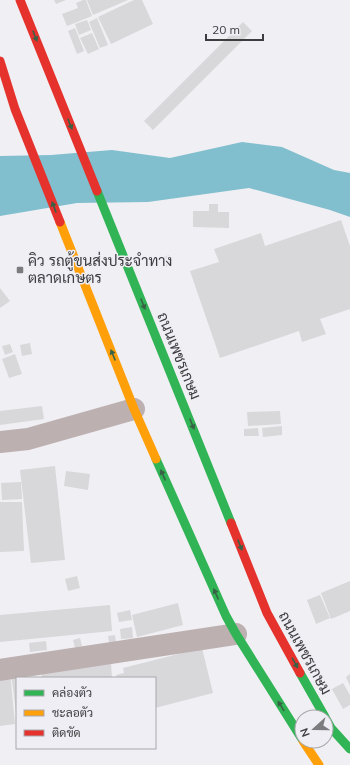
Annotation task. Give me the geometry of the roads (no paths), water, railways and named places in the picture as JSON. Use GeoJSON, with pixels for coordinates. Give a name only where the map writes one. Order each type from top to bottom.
{"type":"FeatureCollection","features":[{"type":"Feature","properties":{"kind":"main road","name":"ถนนเพชรเกษม"},"geometry":{"type":"LineString","coordinates":[[20,0],[267,613],[321,709]]}},
{"type":"Feature","properties":{"kind":"main road"},"geometry":{"type":"LineString","coordinates":[[0,61],[15,109],[134,409],[226,616],[294,726]]}},
{"type":"Feature","properties":{"kind":"main road","name":"ถนนเพชรเกษม"},"geometry":{"type":"LineString","coordinates":[[334,731],[350,749]]}},
{"type":"Feature","properties":{"kind":"main road"},"geometry":{"type":"LineString","coordinates":[[309,749],[319,765]]}},
{"type":"Feature","properties":{"kind":"street"},"geometry":{"type":"LineString","coordinates":[[0,442],[28,439],[134,409]]}},
{"type":"Feature","properties":{"kind":"street"},"geometry":{"type":"LineString","coordinates":[[0,670],[236,634]]}},
{"type":"Feature","properties":{"kind":"water"},"geometry":{"type":"Polygon","coordinates":[[[242,142],[282,147],[334,170],[350,173],[350,217],[330,210],[249,188],[148,202],[77,203],[0,216],[0,156],[51,155],[112,150],[170,158],[242,142]]]}},
{"type":"Feature","properties":{"kind":"place","name":"คิว รถตู้ขนส่งประจำทาง ตลาดเกษตร"},"geometry":{"type":"Point","coordinates":[20,270]}}]}
